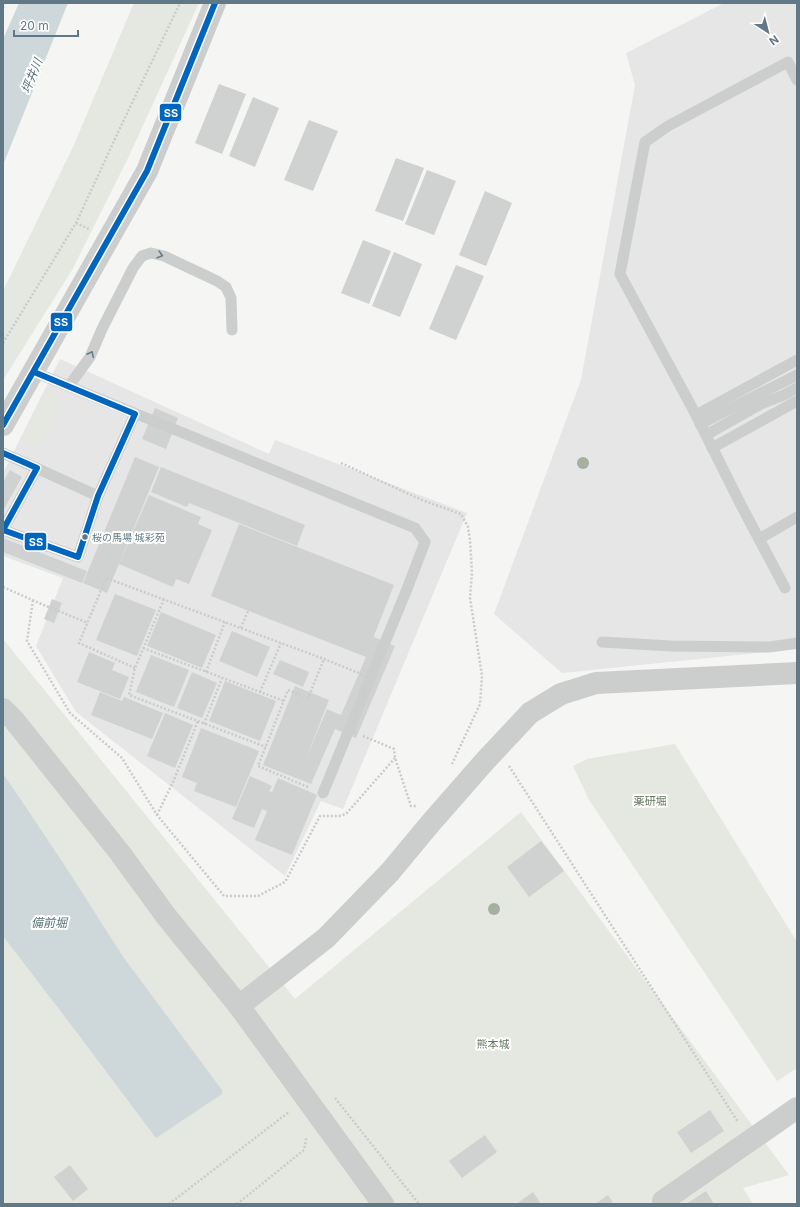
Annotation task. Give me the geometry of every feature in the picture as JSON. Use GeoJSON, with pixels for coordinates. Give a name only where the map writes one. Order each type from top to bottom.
{"type":"FeatureCollection","features":[{"type":"Feature","properties":{"kind":"street"},"geometry":{"type":"LineString","coordinates":[[3,425],[147,171],[215,3]]}},
{"type":"Feature","properties":{"kind":"street"},"geometry":{"type":"LineString","coordinates":[[239,1006],[326,938],[390,872],[412,844],[530,713],[562,694],[596,683],[797,673]]}},
{"type":"Feature","properties":{"kind":"street"},"geometry":{"type":"LineString","coordinates":[[3,709],[14,720],[120,853],[166,916],[239,1006],[383,1204]]}},
{"type":"Feature","properties":{"kind":"street"},"geometry":{"type":"LineString","coordinates":[[665,1204],[663,1201],[797,1108]]}},
{"type":"Feature","properties":{"kind":"lane"},"geometry":{"type":"LineString","coordinates":[[785,588],[706,435],[620,274],[645,142],[668,126],[788,62],[797,80]]}},
{"type":"Feature","properties":{"kind":"lane"},"geometry":{"type":"LineString","coordinates":[[69,386],[90,357],[102,329],[133,268],[142,256],[152,253],[164,256],[217,281],[226,287],[231,298],[232,330]]}},
{"type":"Feature","properties":{"kind":"lane"},"geometry":{"type":"LineString","coordinates":[[698,420],[797,360]]}},
{"type":"Feature","properties":{"kind":"lane"},"geometry":{"type":"LineString","coordinates":[[34,372],[415,528],[425,542],[323,793]]}},
{"type":"Feature","properties":{"kind":"lane"},"geometry":{"type":"LineString","coordinates":[[698,420],[797,374]]}},
{"type":"Feature","properties":{"kind":"lane"},"geometry":{"type":"LineString","coordinates":[[706,435],[761,404],[797,388]]}},
{"type":"Feature","properties":{"kind":"lane"},"geometry":{"type":"LineString","coordinates":[[712,448],[797,401]]}},
{"type":"Feature","properties":{"kind":"lane"},"geometry":{"type":"LineString","coordinates":[[37,468],[3,530],[78,557],[98,496],[135,414]]}},
{"type":"Feature","properties":{"kind":"lane"},"geometry":{"type":"LineString","coordinates":[[3,453],[98,496]]}},
{"type":"Feature","properties":{"kind":"lane"},"geometry":{"type":"LineString","coordinates":[[759,538],[797,517]]}},
{"type":"Feature","properties":{"kind":"lane"},"geometry":{"type":"LineString","coordinates":[[602,642],[671,646],[762,647],[797,643]]}},
{"type":"Feature","properties":{"kind":"path"},"geometry":{"type":"LineString","coordinates":[[3,8],[5,3]]}},
{"type":"Feature","properties":{"kind":"path"},"geometry":{"type":"LineString","coordinates":[[3,343],[76,223],[180,3]]}},
{"type":"Feature","properties":{"kind":"path"},"geometry":{"type":"LineString","coordinates":[[341,463],[422,500],[460,514],[468,527],[472,573],[470,598],[482,676],[480,704],[451,766]]}},
{"type":"Feature","properties":{"kind":"path"},"geometry":{"type":"LineString","coordinates":[[135,668],[79,643],[106,578],[324,659],[370,679],[349,730],[394,749],[395,758],[411,806],[444,808]]}},
{"type":"Feature","properties":{"kind":"path"},"geometry":{"type":"LineString","coordinates":[[3,587],[88,623]]}},
{"type":"Feature","properties":{"kind":"path"},"geometry":{"type":"LineString","coordinates":[[164,599],[135,668],[129,695],[266,748]]}},
{"type":"Feature","properties":{"kind":"path"},"geometry":{"type":"LineString","coordinates":[[33,600],[27,641],[70,713],[122,758],[157,815],[224,896],[258,896],[285,882],[320,816],[339,816],[346,814],[395,758]]}},
{"type":"Feature","properties":{"kind":"path"},"geometry":{"type":"LineString","coordinates":[[241,628],[248,611]]}},
{"type":"Feature","properties":{"kind":"path"},"geometry":{"type":"LineString","coordinates":[[206,672],[226,622]]}},
{"type":"Feature","properties":{"kind":"path"},"geometry":{"type":"LineString","coordinates":[[260,692],[281,643]]}},
{"type":"Feature","properties":{"kind":"path"},"geometry":{"type":"LineString","coordinates":[[143,648],[284,701]]}},
{"type":"Feature","properties":{"kind":"path"},"geometry":{"type":"LineString","coordinates":[[323,793],[258,766],[288,690],[308,698],[324,659]]}},
{"type":"Feature","properties":{"kind":"path"},"geometry":{"type":"LineString","coordinates":[[204,724],[222,678]]}},
{"type":"Feature","properties":{"kind":"path"},"geometry":{"type":"LineString","coordinates":[[157,815],[173,782],[198,721]]}},
{"type":"Feature","properties":{"kind":"path"},"geometry":{"type":"LineString","coordinates":[[497,748],[750,1141]]}},
{"type":"Feature","properties":{"kind":"path"},"geometry":{"type":"LineString","coordinates":[[169,1204],[306,1099]]}},
{"type":"Feature","properties":{"kind":"path"},"geometry":{"type":"LineString","coordinates":[[237,1204],[304,1150],[306,1140],[305,1134]]}},
{"type":"Feature","properties":{"kind":"shaded area"},"geometry":{"type":"Polygon","coordinates":[[[724,3],[797,3],[797,649],[562,673],[494,614],[581,380],[635,85],[626,53],[724,3]]]}},
{"type":"Feature","properties":{"kind":"shaded area"},"geometry":{"type":"Polygon","coordinates":[[[60,359],[269,454],[275,440],[467,513],[343,809],[321,801],[285,876],[76,712],[36,646],[63,578],[3,556],[3,473],[60,359]]]}},
{"type":"Feature","properties":{"kind":"green space"},"geometry":{"type":"Polygon","coordinates":[[[134,3],[199,3],[129,156],[72,270],[3,380],[3,291],[73,147],[134,3]]]}},
{"type":"Feature","properties":{"kind":"green space"},"geometry":{"type":"Polygon","coordinates":[[[48,390],[57,396],[59,406],[43,440],[35,445],[22,439],[48,390]]]}},
{"type":"Feature","properties":{"kind":"green space","name":"熊本城"},"geometry":{"type":"Polygon","coordinates":[[[3,639],[295,999],[521,812],[789,1175],[743,1188],[753,1204],[3,1204],[3,639]]]}},
{"type":"Feature","properties":{"kind":"green space","name":"薬研堀"},"geometry":{"type":"Polygon","coordinates":[[[675,744],[797,942],[797,1068],[777,1081],[589,800],[573,766],[587,759],[675,744]]]}},
{"type":"Feature","properties":{"kind":"water","name":"坪井川"},"geometry":{"type":"Polygon","coordinates":[[[19,3],[68,3],[3,165],[3,39],[19,3]]]}},
{"type":"Feature","properties":{"kind":"water","name":"備前堀"},"geometry":{"type":"Polygon","coordinates":[[[3,774],[65,866],[124,958],[222,1090],[222,1094],[156,1138],[3,936],[3,774]]]}},
{"type":"Feature","properties":{"kind":"building"},"geometry":{"type":"Polygon","coordinates":[[[219,84],[246,94],[222,154],[195,143],[219,84]]]}},
{"type":"Feature","properties":{"kind":"building"},"geometry":{"type":"Polygon","coordinates":[[[253,97],[279,108],[255,167],[229,156],[253,97]]]}},
{"type":"Feature","properties":{"kind":"building"},"geometry":{"type":"Polygon","coordinates":[[[309,120],[338,131],[313,191],[284,180],[309,120]]]}},
{"type":"Feature","properties":{"kind":"building"},"geometry":{"type":"Polygon","coordinates":[[[396,158],[424,168],[403,221],[375,211],[396,158]]]}},
{"type":"Feature","properties":{"kind":"building"},"geometry":{"type":"Polygon","coordinates":[[[427,170],[456,181],[434,235],[405,224],[427,170]]]}},
{"type":"Feature","properties":{"kind":"building"},"geometry":{"type":"Polygon","coordinates":[[[485,191],[512,203],[486,266],[459,255],[485,191]]]}},
{"type":"Feature","properties":{"kind":"building"},"geometry":{"type":"Polygon","coordinates":[[[363,240],[391,251],[369,304],[341,293],[363,240]]]}},
{"type":"Feature","properties":{"kind":"building"},"geometry":{"type":"Polygon","coordinates":[[[394,252],[422,264],[400,317],[372,306],[394,252]]]}},
{"type":"Feature","properties":{"kind":"building"},"geometry":{"type":"Polygon","coordinates":[[[456,265],[484,276],[456,340],[429,329],[456,265]]]}},
{"type":"Feature","properties":{"kind":"building"},"geometry":{"type":"Polygon","coordinates":[[[155,408],[178,418],[166,449],[142,439],[155,408]]]}},
{"type":"Feature","properties":{"kind":"building"},"geometry":{"type":"Polygon","coordinates":[[[135,457],[159,467],[107,593],[83,583],[135,457]]]}},
{"type":"Feature","properties":{"kind":"building"},"geometry":{"type":"Polygon","coordinates":[[[161,467],[305,525],[297,546],[189,503],[187,507],[151,492],[161,467]]]}},
{"type":"Feature","properties":{"kind":"building"},"geometry":{"type":"Polygon","coordinates":[[[10,470],[22,477],[3,511],[3,482],[10,470]]]}},
{"type":"Feature","properties":{"kind":"building"},"geometry":{"type":"Polygon","coordinates":[[[149,495],[201,517],[198,524],[212,530],[189,584],[176,579],[173,587],[119,564],[149,495]]]}},
{"type":"Feature","properties":{"kind":"building"},"geometry":{"type":"Polygon","coordinates":[[[239,524],[394,585],[372,641],[374,637],[395,646],[356,738],[335,729],[311,784],[263,765],[295,686],[329,700],[305,761],[327,709],[341,715],[366,657],[211,596],[239,524]]]}},
{"type":"Feature","properties":{"kind":"building"},"geometry":{"type":"Polygon","coordinates":[[[3,538],[87,571],[82,583],[3,552],[3,538]]]}},
{"type":"Feature","properties":{"kind":"building"},"geometry":{"type":"Polygon","coordinates":[[[115,594],[156,610],[137,656],[96,640],[115,594]]]}},
{"type":"Feature","properties":{"kind":"building"},"geometry":{"type":"Polygon","coordinates":[[[52,599],[62,603],[54,623],[44,619],[52,599]]]}},
{"type":"Feature","properties":{"kind":"building"},"geometry":{"type":"Polygon","coordinates":[[[161,612],[216,635],[202,668],[147,646],[161,612]]]}},
{"type":"Feature","properties":{"kind":"building"},"geometry":{"type":"Polygon","coordinates":[[[232,631],[270,647],[257,677],[219,661],[232,631]]]}},
{"type":"Feature","properties":{"kind":"building"},"geometry":{"type":"Polygon","coordinates":[[[89,652],[115,663],[112,670],[129,677],[120,699],[77,682],[89,652]]]}},
{"type":"Feature","properties":{"kind":"building"},"geometry":{"type":"Polygon","coordinates":[[[151,655],[189,670],[174,707],[136,692],[151,655]]]}},
{"type":"Feature","properties":{"kind":"building"},"geometry":{"type":"Polygon","coordinates":[[[280,660],[309,672],[303,687],[273,674],[280,660]]]}},
{"type":"Feature","properties":{"kind":"building"},"geometry":{"type":"Polygon","coordinates":[[[192,672],[217,683],[202,718],[177,708],[192,672]]]}},
{"type":"Feature","properties":{"kind":"building"},"geometry":{"type":"Polygon","coordinates":[[[225,681],[276,701],[260,741],[209,721],[225,681]]]}},
{"type":"Feature","properties":{"kind":"building"},"geometry":{"type":"Polygon","coordinates":[[[100,692],[122,701],[124,697],[163,713],[152,739],[91,715],[100,692]]]}},
{"type":"Feature","properties":{"kind":"building"},"geometry":{"type":"Polygon","coordinates":[[[165,713],[193,725],[175,768],[147,756],[165,713]]]}},
{"type":"Feature","properties":{"kind":"building"},"geometry":{"type":"Polygon","coordinates":[[[201,728],[259,751],[236,807],[194,791],[197,783],[182,777],[201,728]]]}},
{"type":"Feature","properties":{"kind":"building"},"geometry":{"type":"Polygon","coordinates":[[[250,776],[272,786],[269,791],[272,792],[278,778],[317,795],[292,855],[255,840],[267,811],[262,809],[254,828],[232,819],[250,776]]]}},
{"type":"Feature","properties":{"kind":"building"},"geometry":{"type":"Polygon","coordinates":[[[541,841],[564,871],[529,897],[507,867],[541,841]]]}},
{"type":"Feature","properties":{"kind":"building"},"geometry":{"type":"Polygon","coordinates":[[[710,1110],[724,1131],[691,1153],[677,1132],[710,1110]]]}},
{"type":"Feature","properties":{"kind":"building"},"geometry":{"type":"Polygon","coordinates":[[[485,1135],[497,1152],[462,1178],[449,1161],[485,1135]]]}},
{"type":"Feature","properties":{"kind":"building"},"geometry":{"type":"Polygon","coordinates":[[[70,1165],[88,1189],[73,1201],[54,1177],[70,1165]]]}},
{"type":"Feature","properties":{"kind":"building"},"geometry":{"type":"Polygon","coordinates":[[[706,1191],[714,1204],[686,1204],[706,1191]]]}},
{"type":"Feature","properties":{"kind":"building"},"geometry":{"type":"Polygon","coordinates":[[[533,1192],[541,1204],[516,1204],[533,1192]]]}},
{"type":"Feature","properties":{"kind":"building"},"geometry":{"type":"Polygon","coordinates":[[[608,1195],[614,1204],[595,1204],[608,1195]]]}},
{"type":"Feature","properties":{"kind":"transit line","name":"SS"},"geometry":{"type":"LineString","coordinates":[[3,425],[147,171],[215,3]]}},
{"type":"Feature","properties":{"kind":"transit line","name":"SS"},"geometry":{"type":"LineString","coordinates":[[3,453],[37,468],[3,530],[78,557],[98,496],[135,414],[34,372]]}},
{"type":"Feature","properties":{"kind":"place","name":"桜の馬場 城彩苑"},"geometry":{"type":"Point","coordinates":[85,537]}}]}
